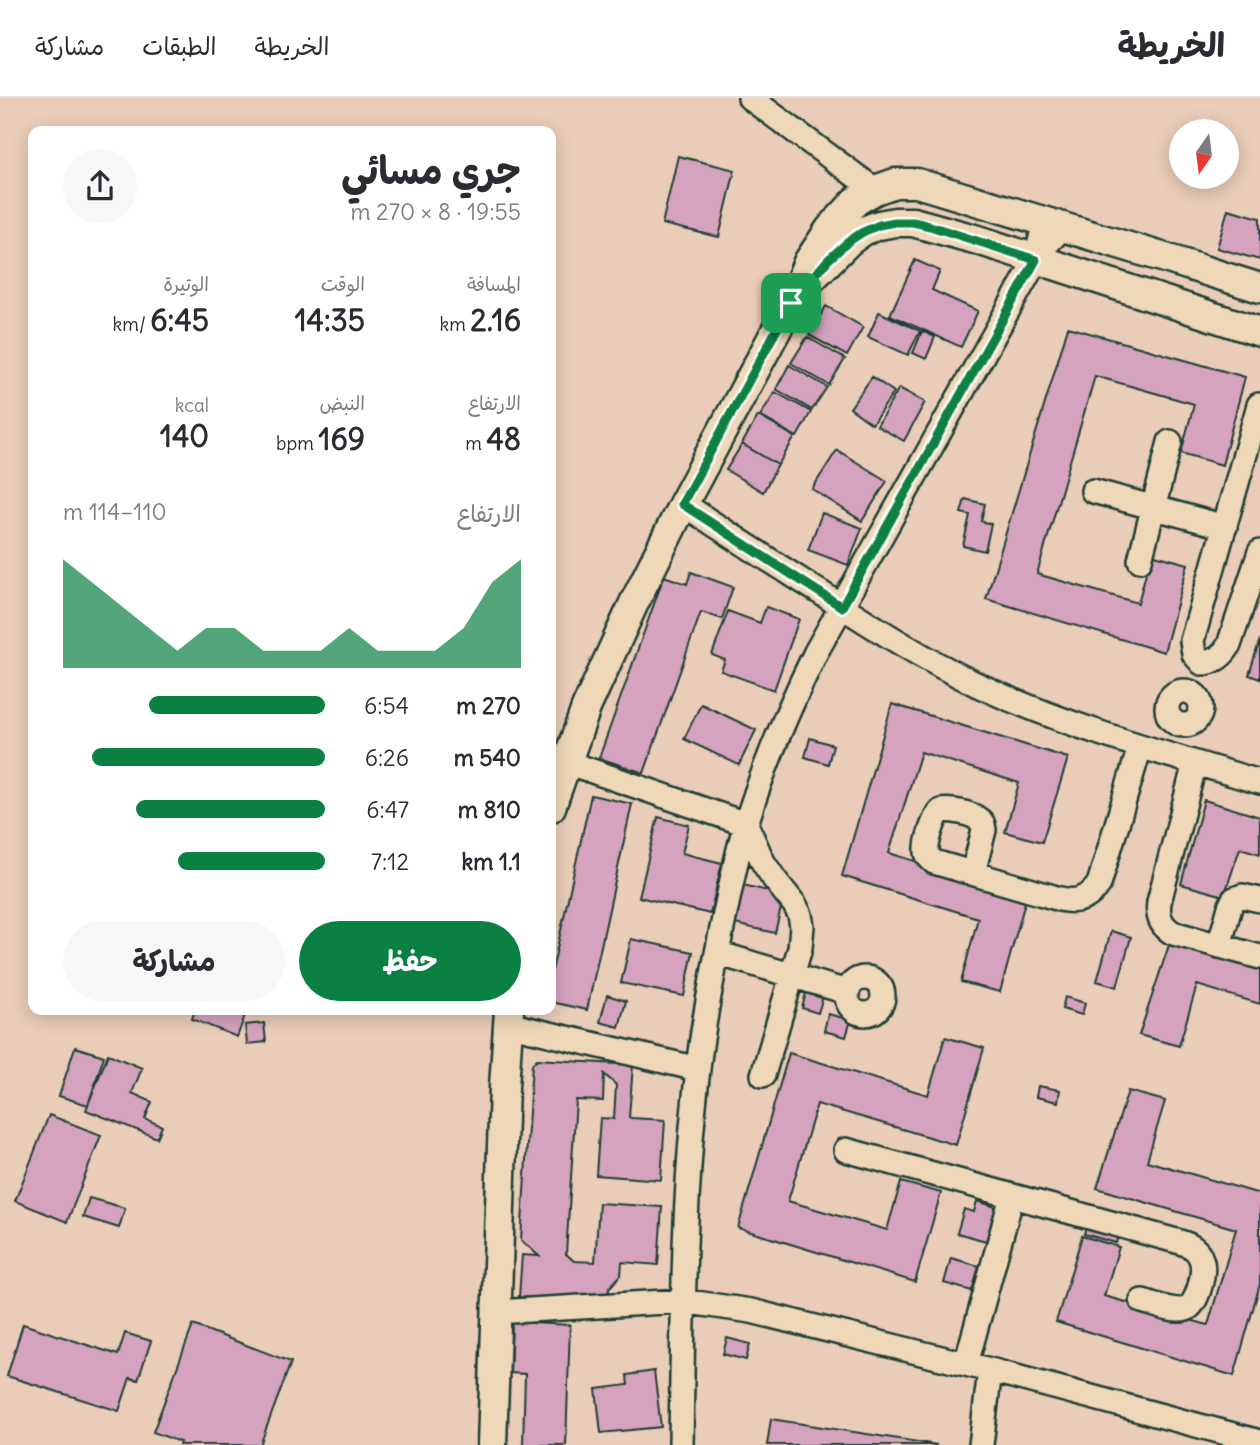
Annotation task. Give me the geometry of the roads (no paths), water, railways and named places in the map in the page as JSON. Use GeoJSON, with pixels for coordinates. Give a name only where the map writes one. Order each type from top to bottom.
{"type":"FeatureCollection","features":[{"type":"Feature","properties":{"kind":"street"},"geometry":{"type":"LineString","coordinates":[[750,98],[874,190]]}},
{"type":"Feature","properties":{"kind":"street"},"geometry":{"type":"LineString","coordinates":[[556,792],[586,708],[682,504],[791,303],[808,262],[830,229],[856,201],[874,190],[895,183],[917,183],[1260,288]]}},
{"type":"Feature","properties":{"kind":"street"},"geometry":{"type":"LineString","coordinates":[[791,303],[828,260],[849,241],[879,225],[913,222],[1260,331]]}},
{"type":"Feature","properties":{"kind":"street"},"geometry":{"type":"LineString","coordinates":[[681,1445],[682,1301],[688,1181],[698,1069],[717,953],[746,824],[792,702],[816,652],[1036,260]]}},
{"type":"Feature","properties":{"kind":"street"},"geometry":{"type":"LineString","coordinates":[[1202,663],[1194,654],[1192,641],[1259,405]]}},
{"type":"Feature","properties":{"kind":"street"},"geometry":{"type":"LineString","coordinates":[[1140,560],[1170,442]]}},
{"type":"Feature","properties":{"kind":"street"},"geometry":{"type":"LineString","coordinates":[[1093,491],[1225,527]]}},
{"type":"Feature","properties":{"kind":"street"},"geometry":{"type":"LineString","coordinates":[[682,504],[909,648],[977,684],[1025,705],[1140,747],[1260,782]]}},
{"type":"Feature","properties":{"kind":"street"},"geometry":{"type":"LineString","coordinates":[[1202,663],[1213,661],[1227,650],[1260,552]]}},
{"type":"Feature","properties":{"kind":"street"},"geometry":{"type":"LineString","coordinates":[[1170,756],[1178,724],[1169,716],[1168,704],[1171,698],[1181,691],[1193,694],[1202,663]]}},
{"type":"Feature","properties":{"kind":"street"},"geometry":{"type":"LineString","coordinates":[[972,873],[1069,901],[1078,901],[1094,892],[1099,884],[1140,747]]}},
{"type":"Feature","properties":{"kind":"street"},"geometry":{"type":"LineString","coordinates":[[566,762],[746,824],[764,862],[795,905],[802,926],[802,937],[792,976],[763,1075]]}},
{"type":"Feature","properties":{"kind":"street"},"geometry":{"type":"LineString","coordinates":[[1195,763],[1159,902],[1159,917],[1162,924],[1173,933],[1260,957]]}},
{"type":"Feature","properties":{"kind":"street"},"geometry":{"type":"LineString","coordinates":[[1219,946],[1234,899],[1242,896],[1260,900]]}},
{"type":"Feature","properties":{"kind":"street"},"geometry":{"type":"LineString","coordinates":[[717,953],[847,992]]}},
{"type":"Feature","properties":{"kind":"street"},"geometry":{"type":"LineString","coordinates":[[492,1445],[508,1017],[698,1069]]}},
{"type":"Feature","properties":{"kind":"street"},"geometry":{"type":"LineString","coordinates":[[846,1150],[1181,1242],[1193,1248],[1202,1259],[1203,1266],[1197,1296],[1192,1305],[1177,1310],[1142,1301]]}},
{"type":"Feature","properties":{"kind":"street"},"geometry":{"type":"LineString","coordinates":[[966,1364],[1012,1196]]}},
{"type":"Feature","properties":{"kind":"street"},"geometry":{"type":"LineString","coordinates":[[496,1312],[682,1301],[751,1311],[990,1370],[1260,1442]]}},
{"type":"Feature","properties":{"kind":"street"},"geometry":{"type":"LineString","coordinates":[[981,1445],[990,1370]]}}]}
